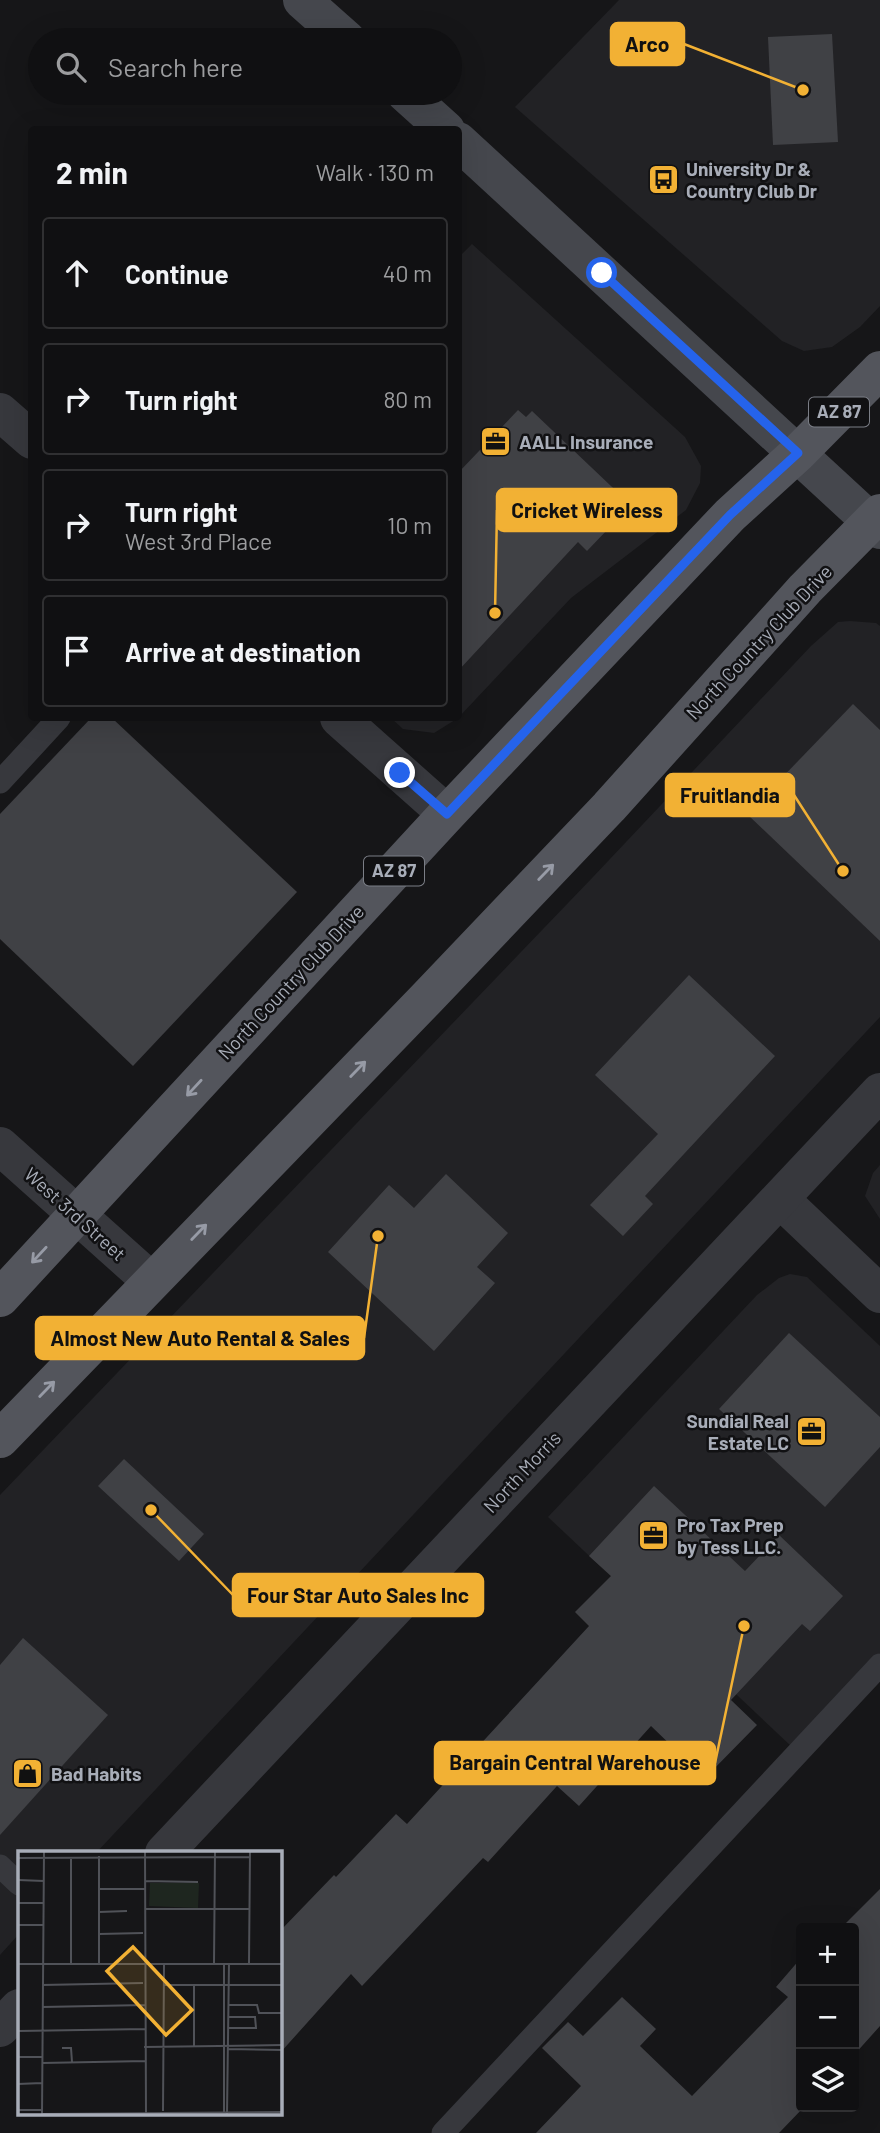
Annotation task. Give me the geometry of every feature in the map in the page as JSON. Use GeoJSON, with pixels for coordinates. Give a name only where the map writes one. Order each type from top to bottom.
{"type":"FeatureCollection","features":[{"type":"Feature","properties":{"kind":"main road"},"geometry":{"type":"LineString","coordinates":[[302,0],[334,28]]}},
{"type":"Feature","properties":{"kind":"main road"},"geometry":{"type":"LineString","coordinates":[[418,105],[442,126]]}},
{"type":"Feature","properties":{"kind":"main road"},"geometry":{"type":"LineString","coordinates":[[462,145],[798,453],[877,521]]}},
{"type":"Feature","properties":{"kind":"main road","name":"North Country Club Drive"},"geometry":{"type":"LineString","coordinates":[[0,1298],[447,814],[730,515],[798,453],[880,370]]}},
{"type":"Feature","properties":{"kind":"main road","name":"North Country Club Drive"},"geometry":{"type":"LineString","coordinates":[[0,1438],[609,807],[805,589],[877,521]]}},
{"type":"Feature","properties":{"kind":"street"},"geometry":{"type":"LineString","coordinates":[[0,412],[28,436]]}},
{"type":"Feature","properties":{"kind":"street"},"geometry":{"type":"LineString","coordinates":[[342,721],[447,814]]}},
{"type":"Feature","properties":{"kind":"street","name":"North Morris"},"geometry":{"type":"LineString","coordinates":[[166,1851],[880,1092]]}},
{"type":"Feature","properties":{"kind":"street","name":"West 3rd Street"},"geometry":{"type":"LineString","coordinates":[[0,1146],[151,1281]]}},
{"type":"Feature","properties":{"kind":"street"},"geometry":{"type":"LineString","coordinates":[[780,1199],[880,1294]]}},
{"type":"Feature","properties":{"kind":"street"},"geometry":{"type":"LineString","coordinates":[[0,2028],[18,2009]]}},
{"type":"Feature","properties":{"kind":"lane"},"geometry":{"type":"LineString","coordinates":[[0,782],[56,721]]}},
{"type":"Feature","properties":{"kind":"lane"},"geometry":{"type":"LineString","coordinates":[[443,2133],[880,1665]]}},
{"type":"Feature","properties":{"kind":"lane"},"geometry":{"type":"LineString","coordinates":[[0,1866],[18,1883]]}},
{"type":"Feature","properties":{"kind":"shaded area"},"geometry":{"type":"Polygon","coordinates":[[[619,0],[880,0],[880,306],[860,327],[832,347],[804,351],[782,341],[515,107],[619,0]]]}},
{"type":"Feature","properties":{"kind":"shaded area"},"geometry":{"type":"Polygon","coordinates":[[[472,244],[685,437],[701,466],[700,483],[686,510],[571,598],[462,714],[462,254],[472,244]]]}},
{"type":"Feature","properties":{"kind":"shaded area"},"geometry":{"type":"Polygon","coordinates":[[[838,622],[876,623],[880,626],[880,1017],[98,1851],[18,1851],[18,1935],[0,1955],[0,1495],[811,646],[838,622]]]}},
{"type":"Feature","properties":{"kind":"shaded area"},"geometry":{"type":"Polygon","coordinates":[[[394,721],[453,721],[434,733],[403,729],[394,721]]]}},
{"type":"Feature","properties":{"kind":"shaded area"},"geometry":{"type":"Polygon","coordinates":[[[880,1165],[880,1219],[865,1196],[873,1173],[880,1165]]]}},
{"type":"Feature","properties":{"kind":"shaded area"},"geometry":{"type":"Polygon","coordinates":[[[790,1274],[807,1277],[880,1346],[880,1653],[792,1747],[548,1517],[757,1295],[779,1278],[790,1274]]]}},
{"type":"Feature","properties":{"kind":"building"},"geometry":{"type":"Polygon","coordinates":[[[832,34],[838,142],[773,145],[768,37],[832,34]]]}},
{"type":"Feature","properties":{"kind":"building"},"geometry":{"type":"Polygon","coordinates":[[[518,410],[526,417],[532,411],[631,505],[587,551],[578,542],[462,667],[462,469],[518,410]]]}},
{"type":"Feature","properties":{"kind":"building"},"geometry":{"type":"Polygon","coordinates":[[[853,704],[880,730],[880,941],[747,814],[853,704]]]}},
{"type":"Feature","properties":{"kind":"building"},"geometry":{"type":"Polygon","coordinates":[[[88,721],[115,721],[297,892],[133,1066],[0,939],[0,814],[88,721]]]}},
{"type":"Feature","properties":{"kind":"building"},"geometry":{"type":"Polygon","coordinates":[[[689,975],[775,1056],[645,1196],[653,1204],[623,1236],[590,1205],[658,1134],[595,1075],[689,975]]]}},
{"type":"Feature","properties":{"kind":"building"},"geometry":{"type":"Polygon","coordinates":[[[446,1174],[508,1233],[477,1267],[495,1283],[434,1351],[328,1252],[389,1185],[414,1208],[446,1174]]]}},
{"type":"Feature","properties":{"kind":"building","name":"Sundial Real Estate LC"},"geometry":{"type":"Polygon","coordinates":[[[789,1333],[880,1417],[880,1447],[825,1507],[719,1409],[789,1333]]]}},
{"type":"Feature","properties":{"kind":"building"},"geometry":{"type":"Polygon","coordinates":[[[124,1459],[204,1534],[179,1561],[98,1486],[124,1459]]]}},
{"type":"Feature","properties":{"kind":"building"},"geometry":{"type":"Polygon","coordinates":[[[654,1486],[745,1571],[779,1535],[843,1596],[810,1631],[802,1624],[731,1700],[757,1725],[705,1778],[651,1726],[579,1806],[557,1786],[488,1862],[483,1858],[362,1986],[351,1974],[282,2051],[282,1929],[396,1814],[407,1824],[589,1626],[575,1612],[611,1576],[589,1556],[654,1486]]]}},
{"type":"Feature","properties":{"kind":"building","name":"Bad Habits"},"geometry":{"type":"Polygon","coordinates":[[[23,1638],[108,1715],[0,1835],[0,1665],[23,1638]]]}},
{"type":"Feature","properties":{"kind":"building"},"geometry":{"type":"Polygon","coordinates":[[[880,1889],[880,2026],[859,2049],[859,1923],[846,1923],[880,1889]]]}},
{"type":"Feature","properties":{"kind":"building"},"geometry":{"type":"Polygon","coordinates":[[[796,1964],[796,2112],[799,2112],[779,2133],[536,2133],[581,2086],[542,2048],[568,2022],[583,2036],[622,1997],[656,2029],[640,2046],[692,2096],[788,1997],[776,1987],[796,1964]]]}},
{"type":"Feature","properties":{"kind":"place","name":"Arco"},"geometry":{"type":"Point","coordinates":[803,90]}},
{"type":"Feature","properties":{"kind":"place","name":"University Dr & Country Club Dr"},"geometry":{"type":"Point","coordinates":[663,180]}},
{"type":"Feature","properties":{"kind":"place","name":"AALL Insurance"},"geometry":{"type":"Point","coordinates":[496,442]}},
{"type":"Feature","properties":{"kind":"place","name":"Cricket Wireless"},"geometry":{"type":"Point","coordinates":[495,613]}},
{"type":"Feature","properties":{"kind":"place","name":"Fruitlandia"},"geometry":{"type":"Point","coordinates":[843,871]}},
{"type":"Feature","properties":{"kind":"place","name":"Almost New Auto Rental & Sales"},"geometry":{"type":"Point","coordinates":[378,1236]}},
{"type":"Feature","properties":{"kind":"place","name":"Sundial Real Estate LC"},"geometry":{"type":"Point","coordinates":[812,1432]}},
{"type":"Feature","properties":{"kind":"place","name":"Four Star Auto Sales Inc"},"geometry":{"type":"Point","coordinates":[151,1510]}},
{"type":"Feature","properties":{"kind":"place","name":"Pro Tax Prep by Tess LLC."},"geometry":{"type":"Point","coordinates":[654,1536]}},
{"type":"Feature","properties":{"kind":"place","name":"Bargain Central Warehouse"},"geometry":{"type":"Point","coordinates":[744,1626]}},
{"type":"Feature","properties":{"kind":"place","name":"Bad Habits"},"geometry":{"type":"Point","coordinates":[28,1774]}},
{"type":"Feature","properties":{"kind":"route"},"geometry":{"type":"LineString","coordinates":[[400,773],[447,814],[730,515],[798,453],[602,273]]}}]}
